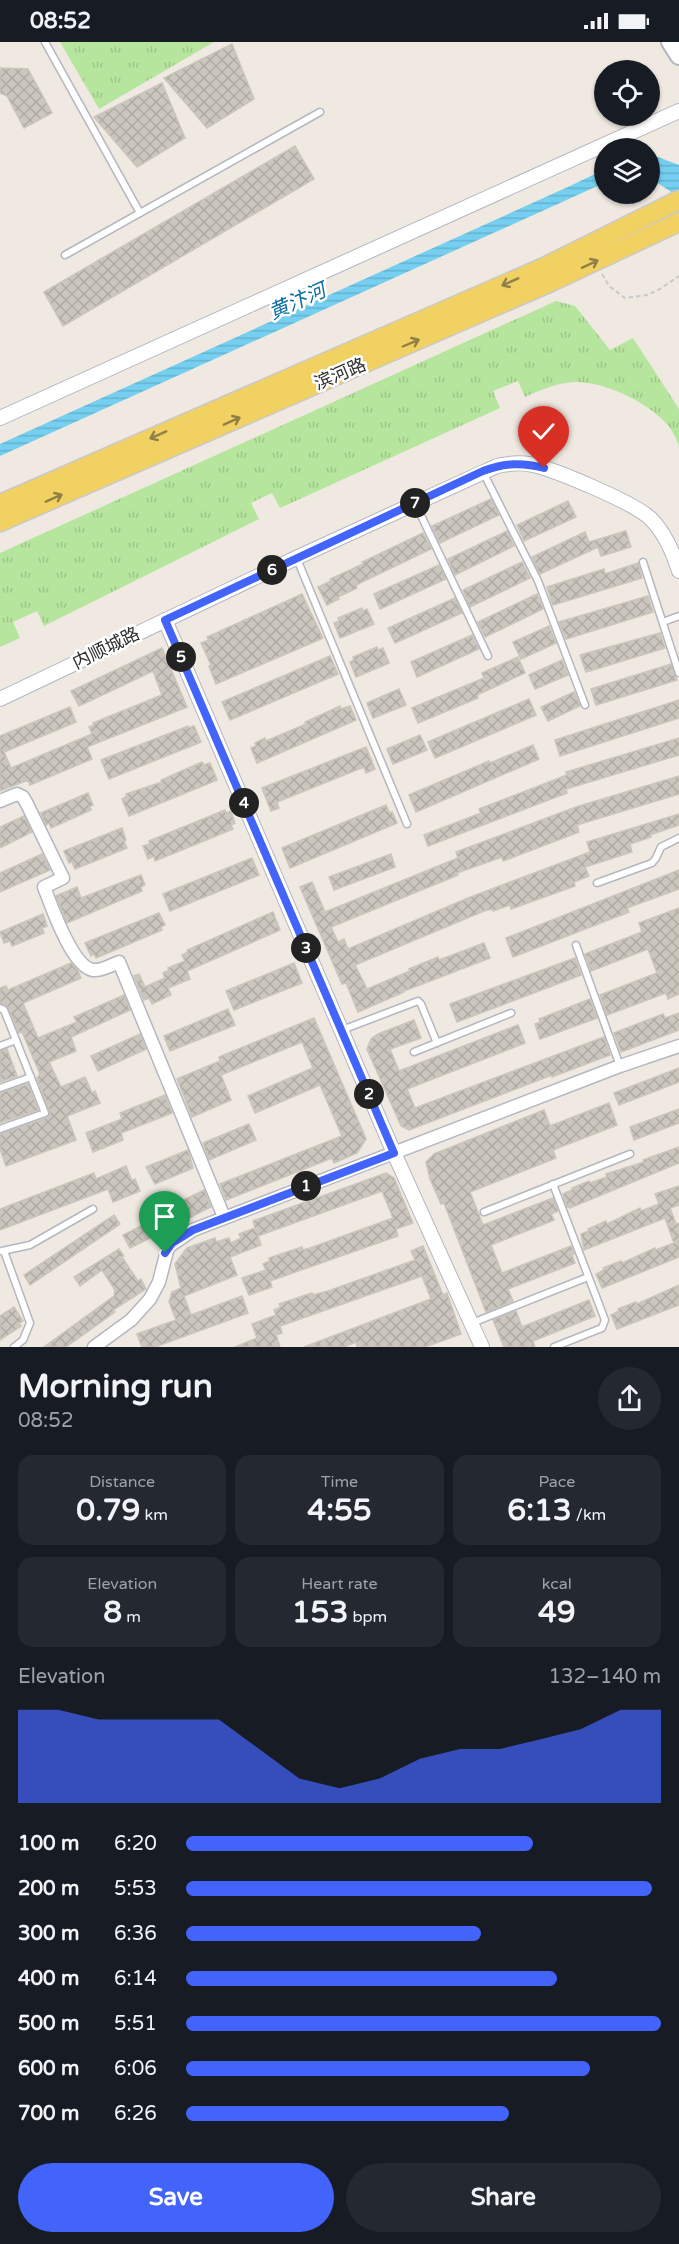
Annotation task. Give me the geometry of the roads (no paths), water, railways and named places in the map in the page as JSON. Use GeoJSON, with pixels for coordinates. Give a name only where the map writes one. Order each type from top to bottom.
{"type":"FeatureCollection","features":[{"type":"Feature","properties":{"kind":"main road"},"geometry":{"type":"LineString","coordinates":[[670,42],[679,56]]}},
{"type":"Feature","properties":{"kind":"main road","name":"滨河路"},"geometry":{"type":"LineString","coordinates":[[0,504],[543,267],[679,200]]}},
{"type":"Feature","properties":{"kind":"main road","name":"滨河路"},"geometry":{"type":"LineString","coordinates":[[0,522],[675,227]]}},
{"type":"Feature","properties":{"kind":"street"},"geometry":{"type":"LineString","coordinates":[[0,418],[679,111]]}},
{"type":"Feature","properties":{"kind":"street","name":"内顺城路"},"geometry":{"type":"LineString","coordinates":[[0,699],[483,471],[510,464],[529,464],[544,468],[623,501],[649,517],[669,545],[679,571]]}},
{"type":"Feature","properties":{"kind":"street"},"geometry":{"type":"LineString","coordinates":[[165,620],[394,1153],[482,1347]]}},
{"type":"Feature","properties":{"kind":"street"},"geometry":{"type":"LineString","coordinates":[[0,801],[17,794],[23,797],[27,804],[63,878],[44,887],[59,925],[79,959],[86,968],[93,970],[119,962],[224,1217]]}},
{"type":"Feature","properties":{"kind":"street"},"geometry":{"type":"LineString","coordinates":[[94,1347],[143,1309],[159,1282],[165,1253],[172,1243],[193,1230],[620,1066],[679,1046]]}},
{"type":"Feature","properties":{"kind":"lane"},"geometry":{"type":"LineString","coordinates":[[45,42],[140,213]]}},
{"type":"Feature","properties":{"kind":"lane"},"geometry":{"type":"LineString","coordinates":[[65,255],[320,112]]}},
{"type":"Feature","properties":{"kind":"lane"},"geometry":{"type":"LineString","coordinates":[[483,471],[538,581],[585,705]]}},
{"type":"Feature","properties":{"kind":"lane"},"geometry":{"type":"LineString","coordinates":[[415,503],[488,656]]}},
{"type":"Feature","properties":{"kind":"lane"},"geometry":{"type":"LineString","coordinates":[[296,558],[407,824]]}},
{"type":"Feature","properties":{"kind":"lane"},"geometry":{"type":"LineString","coordinates":[[643,562],[679,673]]}},
{"type":"Feature","properties":{"kind":"lane"},"geometry":{"type":"LineString","coordinates":[[663,621],[679,616]]}},
{"type":"Feature","properties":{"kind":"lane"},"geometry":{"type":"LineString","coordinates":[[597,883],[651,863],[661,846],[679,838]]}},
{"type":"Feature","properties":{"kind":"lane"},"geometry":{"type":"LineString","coordinates":[[576,945],[620,1066]]}},
{"type":"Feature","properties":{"kind":"lane"},"geometry":{"type":"LineString","coordinates":[[342,1030],[418,1001],[422,1004],[437,1042]]}},
{"type":"Feature","properties":{"kind":"lane"},"geometry":{"type":"LineString","coordinates":[[0,1008],[4,1010],[45,1113],[0,1129]]}},
{"type":"Feature","properties":{"kind":"lane"},"geometry":{"type":"LineString","coordinates":[[414,1052],[511,1013]]}},
{"type":"Feature","properties":{"kind":"lane"},"geometry":{"type":"LineString","coordinates":[[0,1046],[16,1040]]}},
{"type":"Feature","properties":{"kind":"lane"},"geometry":{"type":"LineString","coordinates":[[0,1088],[31,1077]]}},
{"type":"Feature","properties":{"kind":"lane"},"geometry":{"type":"LineString","coordinates":[[484,1212],[630,1154]]}},
{"type":"Feature","properties":{"kind":"lane"},"geometry":{"type":"LineString","coordinates":[[553,1184],[605,1320],[604,1325],[554,1347]]}},
{"type":"Feature","properties":{"kind":"lane"},"geometry":{"type":"LineString","coordinates":[[14,1347],[23,1340],[30,1323],[2,1251],[30,1245],[93,1209]]}},
{"type":"Feature","properties":{"kind":"lane"},"geometry":{"type":"LineString","coordinates":[[472,1323],[588,1277]]}},
{"type":"Feature","properties":{"kind":"water"},"geometry":{"type":"Polygon","coordinates":[[[660,158],[679,165],[679,197],[660,185],[660,158]]]}},
{"type":"Feature","properties":{"kind":"water"},"geometry":{"type":"Polygon","coordinates":[[[594,174],[594,188],[0,456],[0,444],[594,174]]]}},
{"type":"Feature","properties":{"kind":"water label","name":"黄汴河"},"geometry":{"type":"Point","coordinates":[297,301]}}]}
